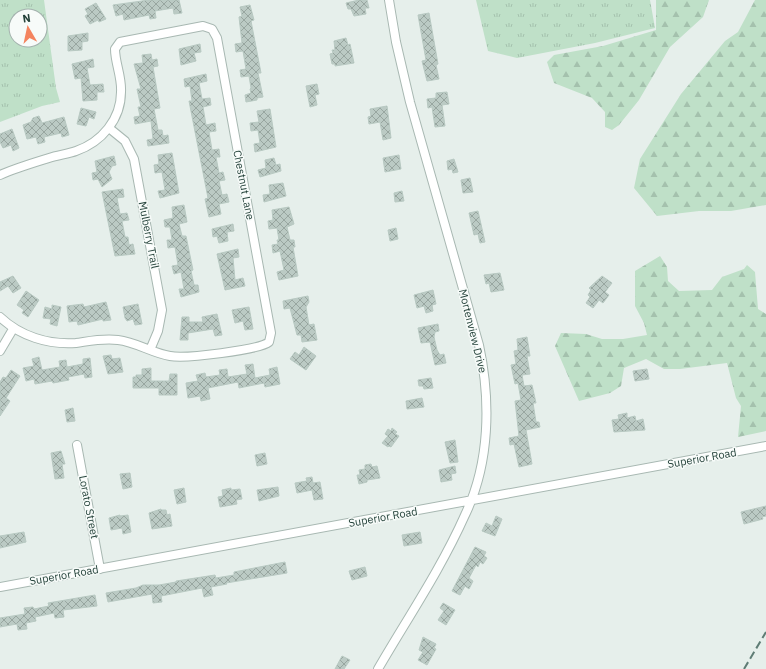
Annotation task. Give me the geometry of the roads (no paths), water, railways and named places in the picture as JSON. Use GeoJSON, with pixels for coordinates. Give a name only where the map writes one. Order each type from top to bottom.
{"type":"FeatureCollection","features":[{"type":"Feature","properties":{"kind":"street","name":"Mortenview Drive"},"geometry":{"type":"LineString","coordinates":[[378,669],[466,515],[480,470],[486,433],[486,401],[483,365],[409,97],[396,42],[389,0]]}},
{"type":"Feature","properties":{"kind":"street","name":"Chestnut Lane"},"geometry":{"type":"LineString","coordinates":[[109,128],[120,105],[121,85],[115,54],[118,44],[122,41],[203,26],[212,29],[217,38],[271,333],[269,342],[259,346],[193,357],[172,357],[150,350]]}},
{"type":"Feature","properties":{"kind":"street"},"geometry":{"type":"LineString","coordinates":[[0,175],[90,145],[109,128]]}},
{"type":"Feature","properties":{"kind":"street","name":"Mulberry Trail"},"geometry":{"type":"LineString","coordinates":[[109,128],[125,141],[134,159],[160,291],[161,319],[158,332],[150,350]]}},
{"type":"Feature","properties":{"kind":"street"},"geometry":{"type":"LineString","coordinates":[[0,317],[14,329],[32,337],[52,342],[76,343],[109,339],[127,341],[150,350]]}},
{"type":"Feature","properties":{"kind":"street"},"geometry":{"type":"LineString","coordinates":[[0,351],[14,329]]}},
{"type":"Feature","properties":{"kind":"street","name":"Lorato Street"},"geometry":{"type":"LineString","coordinates":[[77,445],[100,569]]}},
{"type":"Feature","properties":{"kind":"street","name":"Superior Road"},"geometry":{"type":"LineString","coordinates":[[0,587],[766,446]]}},
{"type":"Feature","properties":{"kind":"railway"},"geometry":{"type":"LineString","coordinates":[[744,669],[766,632]]}}]}
